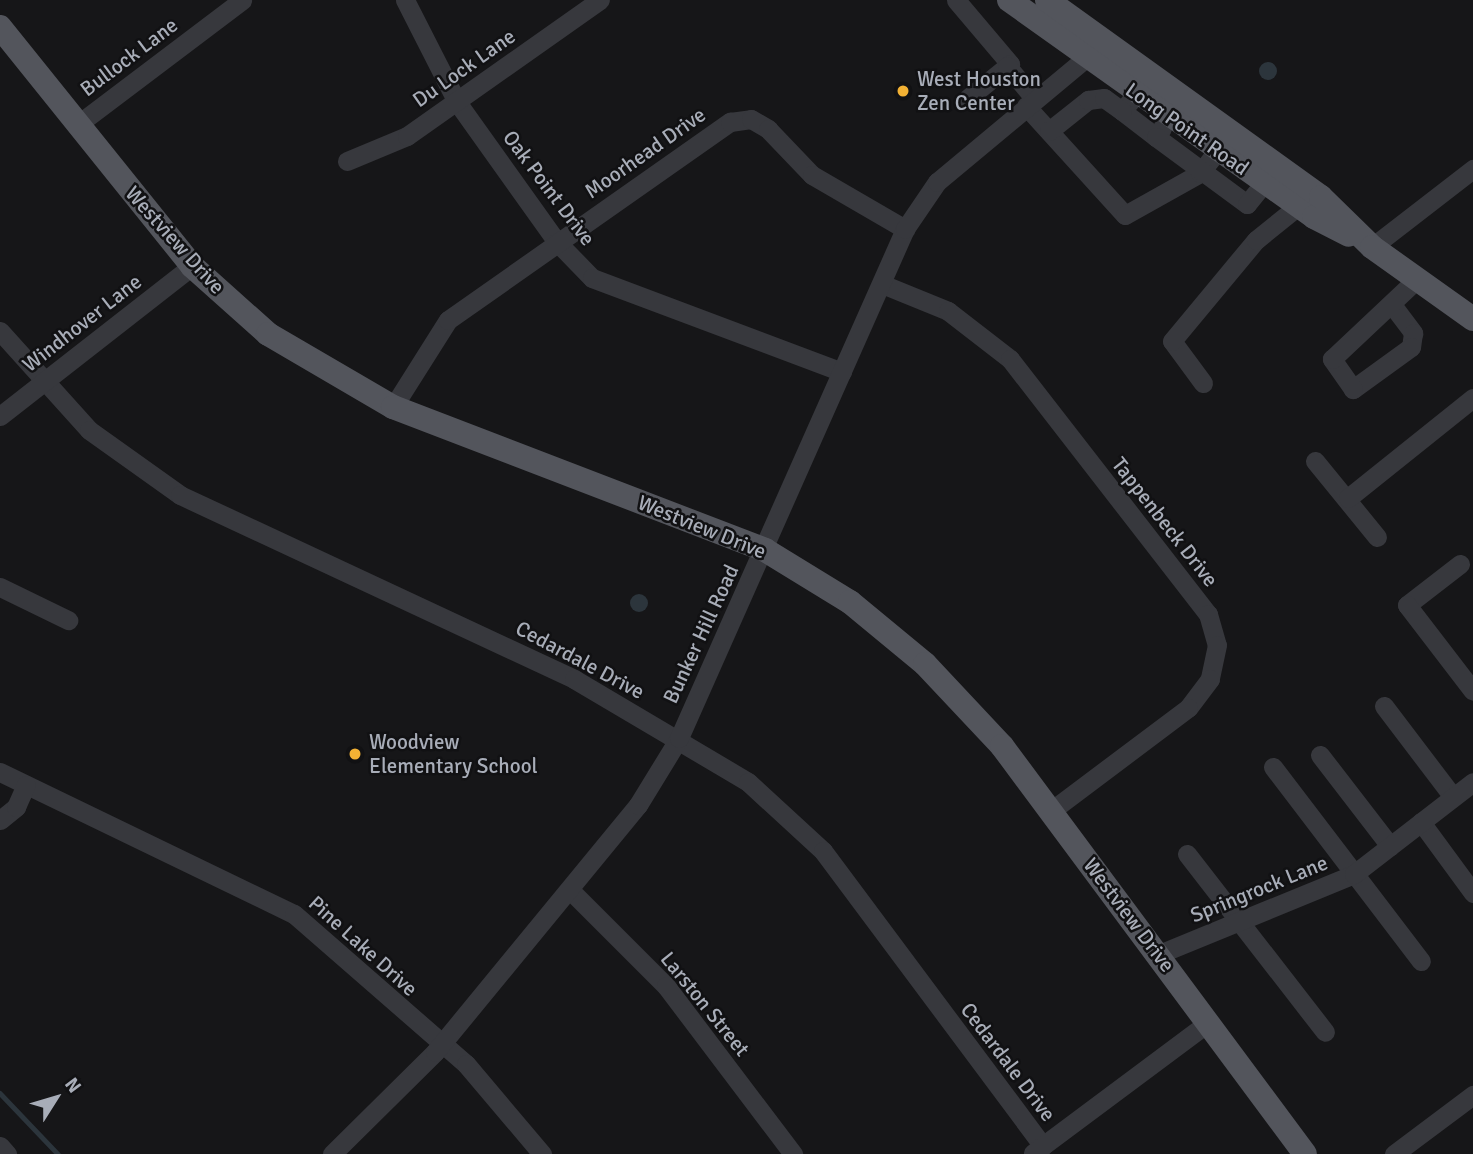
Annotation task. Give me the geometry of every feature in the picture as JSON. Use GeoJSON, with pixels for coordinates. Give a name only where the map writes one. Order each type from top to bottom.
{"type":"FeatureCollection","features":[{"type":"Feature","properties":{"kind":"main road","name":"Long Point Road"},"geometry":{"type":"LineString","coordinates":[[1009,0],[1085,58],[1129,103],[1163,127],[1218,150],[1298,206],[1372,247],[1473,318]]}},
{"type":"Feature","properties":{"kind":"main road","name":"Long Point Road"},"geometry":{"type":"LineString","coordinates":[[1047,0],[1321,197],[1372,247]]}},
{"type":"Feature","properties":{"kind":"main road","name":"Westview Drive"},"geometry":{"type":"LineString","coordinates":[[0,27],[192,266],[268,334],[393,407],[765,550],[850,602],[925,664],[1052,810],[1305,1154]]}},
{"type":"Feature","properties":{"kind":"street","name":"Bullock Lane"},"geometry":{"type":"LineString","coordinates":[[77,125],[242,0]]}},
{"type":"Feature","properties":{"kind":"street","name":"Oak Point Drive"},"geometry":{"type":"LineString","coordinates":[[405,0],[457,102],[557,242],[592,278],[621,292],[842,372]]}},
{"type":"Feature","properties":{"kind":"street"},"geometry":{"type":"LineString","coordinates":[[956,0],[1007,66],[1049,131],[1125,215],[1200,173],[1218,150]]}},
{"type":"Feature","properties":{"kind":"street","name":"Du Lock Lane"},"geometry":{"type":"LineString","coordinates":[[347,161],[390,146],[457,102],[596,1]]}},
{"type":"Feature","properties":{"kind":"street","name":"Bunker Hill Road"},"geometry":{"type":"LineString","coordinates":[[332,1154],[439,1046],[571,891],[638,805],[678,738],[765,550],[905,229],[956,162],[1106,41]]}},
{"type":"Feature","properties":{"kind":"street"},"geometry":{"type":"LineString","coordinates":[[967,99],[1007,66]]}},
{"type":"Feature","properties":{"kind":"street"},"geometry":{"type":"LineString","coordinates":[[1049,131],[1088,100],[1104,98],[1129,103]]}},
{"type":"Feature","properties":{"kind":"street","name":"Moorhead Drive"},"geometry":{"type":"LineString","coordinates":[[393,407],[448,320],[730,122],[751,119],[812,175],[905,229]]}},
{"type":"Feature","properties":{"kind":"street"},"geometry":{"type":"LineString","coordinates":[[1163,127],[1200,173],[1247,204],[1265,183]]}},
{"type":"Feature","properties":{"kind":"street"},"geometry":{"type":"LineString","coordinates":[[1372,247],[1473,169]]}},
{"type":"Feature","properties":{"kind":"street"},"geometry":{"type":"LineString","coordinates":[[1203,383],[1172,341],[1256,240],[1298,206]]}},
{"type":"Feature","properties":{"kind":"street","name":"Windhover Lane"},"geometry":{"type":"LineString","coordinates":[[0,416],[192,266]]}},
{"type":"Feature","properties":{"kind":"street"},"geometry":{"type":"LineString","coordinates":[[1393,306],[1417,279]]}},
{"type":"Feature","properties":{"kind":"street","name":"Tappenbeck Drive"},"geometry":{"type":"LineString","coordinates":[[882,284],[948,311],[1010,359],[1208,614],[1217,645],[1210,679],[1188,708],[1052,810]]}},
{"type":"Feature","properties":{"kind":"street","name":"Cedardale Drive"},"geometry":{"type":"LineString","coordinates":[[0,331],[41,383],[89,430],[180,495],[524,655],[678,738],[748,782],[823,851],[1038,1150]]}},
{"type":"Feature","properties":{"kind":"street"},"geometry":{"type":"LineString","coordinates":[[1348,498],[1473,398]]}},
{"type":"Feature","properties":{"kind":"street"},"geometry":{"type":"LineString","coordinates":[[1315,461],[1348,498],[1377,537]]}},
{"type":"Feature","properties":{"kind":"street"},"geometry":{"type":"LineString","coordinates":[[1460,564],[1407,605],[1473,691]]}},
{"type":"Feature","properties":{"kind":"street"},"geometry":{"type":"LineString","coordinates":[[0,587],[68,620]]}},
{"type":"Feature","properties":{"kind":"street"},"geometry":{"type":"LineString","coordinates":[[1384,706],[1453,797]]}},
{"type":"Feature","properties":{"kind":"street"},"geometry":{"type":"LineString","coordinates":[[1320,755],[1390,846]]}},
{"type":"Feature","properties":{"kind":"street"},"geometry":{"type":"LineString","coordinates":[[1273,767],[1421,961]]}},
{"type":"Feature","properties":{"kind":"street","name":"Pine Lake Drive"},"geometry":{"type":"LineString","coordinates":[[0,772],[295,914],[508,1108],[542,1154]]}},
{"type":"Feature","properties":{"kind":"street","name":"Springrock Lane"},"geometry":{"type":"LineString","coordinates":[[1159,954],[1354,874],[1473,782]]}},
{"type":"Feature","properties":{"kind":"street"},"geometry":{"type":"LineString","coordinates":[[0,820],[16,807],[26,785]]}},
{"type":"Feature","properties":{"kind":"street"},"geometry":{"type":"LineString","coordinates":[[1421,822],[1473,893]]}},
{"type":"Feature","properties":{"kind":"street"},"geometry":{"type":"LineString","coordinates":[[1187,854],[1325,1031]]}},
{"type":"Feature","properties":{"kind":"street","name":"Larston Street"},"geometry":{"type":"LineString","coordinates":[[571,891],[666,986],[793,1154]]}},
{"type":"Feature","properties":{"kind":"street"},"geometry":{"type":"LineString","coordinates":[[1038,1150],[1209,1022]]}},
{"type":"Feature","properties":{"kind":"street"},"geometry":{"type":"LineString","coordinates":[[1394,1154],[1473,1095]]}},
{"type":"Feature","properties":{"kind":"street"},"geometry":{"type":"LineString","coordinates":[[0,1146],[6,1154]]}},
{"type":"Feature","properties":{"kind":"shaded area"},"geometry":{"type":"Polygon","coordinates":[[[1264,62],[1272,62],[1277,71],[1275,78],[1264,80],[1259,75],[1259,67],[1264,62]]]}},
{"type":"Feature","properties":{"kind":"shaded area"},"geometry":{"type":"Polygon","coordinates":[[[639,594],[645,597],[648,603],[645,609],[639,612],[633,609],[630,603],[633,597],[639,594]]]}},
{"type":"Feature","properties":{"kind":"waterway"},"geometry":{"type":"LineString","coordinates":[[0,1093],[58,1154]]}},
{"type":"Feature","properties":{"kind":"place","name":"West Houston Zen Center"},"geometry":{"type":"Point","coordinates":[903,91]}},
{"type":"Feature","properties":{"kind":"place","name":"Woodview Elementary School"},"geometry":{"type":"Point","coordinates":[355,754]}}]}
